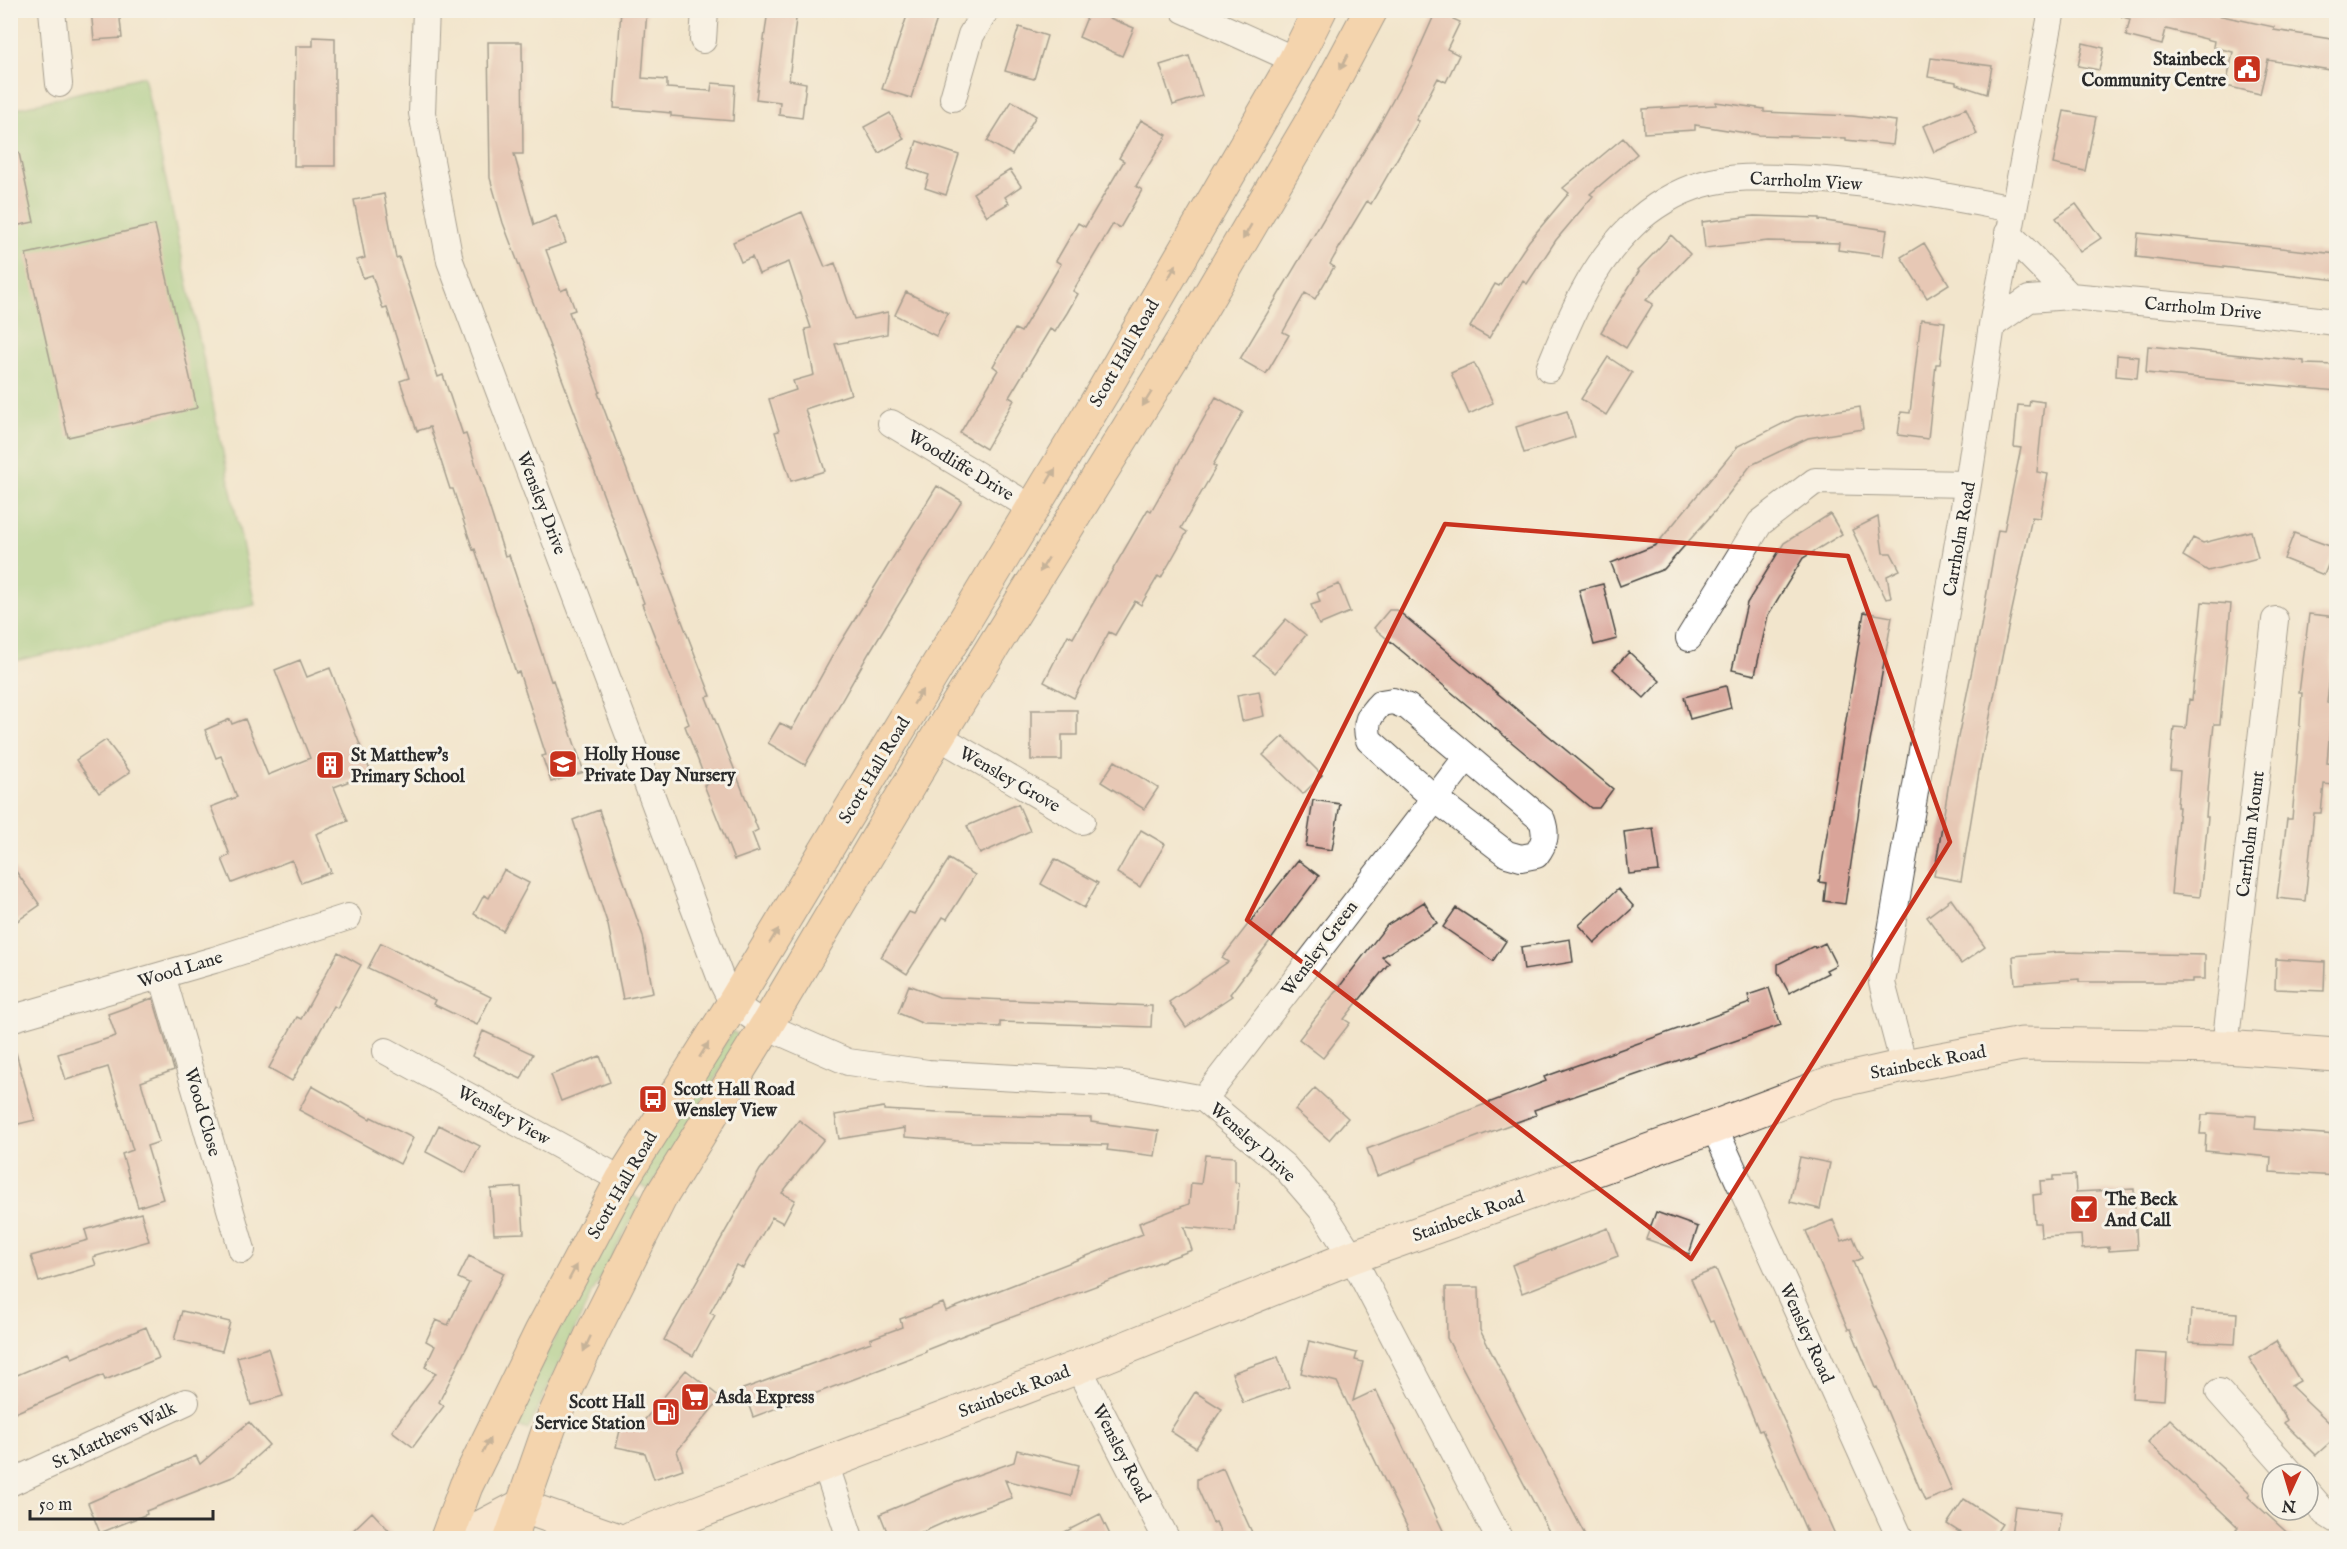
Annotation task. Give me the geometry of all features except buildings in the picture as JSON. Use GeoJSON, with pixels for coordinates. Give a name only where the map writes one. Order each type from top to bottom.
{"type":"FeatureCollection","features":[{"type":"Feature","properties":{"kind":"highway","name":"Scott Hall Road"},"geometry":{"type":"LineString","coordinates":[[447,1539],[466,1486],[541,1332],[622,1180],[734,988],[1104,390],[1294,60],[1320,10]]}},
{"type":"Feature","properties":{"kind":"highway","name":"Scott Hall Road"},"geometry":{"type":"LineString","coordinates":[[486,1535],[521,1506],[551,1423],[591,1336],[660,1198],[766,1026],[938,736],[1186,335],[1314,119],[1371,10]]}},
{"type":"Feature","properties":{"kind":"street"},"geometry":{"type":"LineString","coordinates":[[52,10],[59,84]]}},
{"type":"Feature","properties":{"kind":"street","name":"Wensley Drive"},"geometry":{"type":"LineString","coordinates":[[426,10],[422,113],[450,261],[734,988],[766,1026],[848,1062],[928,1073],[1124,1084],[1204,1099],[1284,1166],[1322,1210],[1352,1257],[1499,1539]]}},
{"type":"Feature","properties":{"kind":"street"},"geometry":{"type":"LineString","coordinates":[[703,40],[705,10]]}},
{"type":"Feature","properties":{"kind":"street"},"geometry":{"type":"LineString","coordinates":[[953,98],[971,35],[986,10]]}},
{"type":"Feature","properties":{"kind":"street"},"geometry":{"type":"LineString","coordinates":[[1184,10],[1294,60]]}},
{"type":"Feature","properties":{"kind":"street","name":"Carrholm Road"},"geometry":{"type":"LineString","coordinates":[[1904,1066],[1882,983],[1968,484],[1992,325],[2052,10]]}},
{"type":"Feature","properties":{"kind":"street","name":"Carrholm View"},"geometry":{"type":"LineString","coordinates":[[1549,369],[1570,318],[1608,252],[1634,224],[1663,202],[1702,184],[1745,177],[1838,180],[1913,190],[2011,221]]}},
{"type":"Feature","properties":{"kind":"street"},"geometry":{"type":"LineString","coordinates":[[2011,221],[2070,296]]}},
{"type":"Feature","properties":{"kind":"street","name":"Carrholm Drive"},"geometry":{"type":"LineString","coordinates":[[1992,325],[2029,299],[2070,296],[2337,322]]}},
{"type":"Feature","properties":{"kind":"street","name":"Woodliffe Drive"},"geometry":{"type":"LineString","coordinates":[[891,423],[1032,508]]}},
{"type":"Feature","properties":{"kind":"street"},"geometry":{"type":"LineString","coordinates":[[1689,638],[1760,523],[1815,481],[1968,484]]}},
{"type":"Feature","properties":{"kind":"street","name":"Carrholm Mount"},"geometry":{"type":"LineString","coordinates":[[2225,1047],[2275,620]]}},
{"type":"Feature","properties":{"kind":"street"},"geometry":{"type":"LineString","coordinates":[[1393,701],[1408,707],[1542,820],[1546,832],[1543,845],[1536,855],[1521,858],[1507,854],[1434,798],[1369,740],[1365,728],[1369,714],[1381,703],[1393,701]]}},
{"type":"Feature","properties":{"kind":"street","name":"Wensley Grove"},"geometry":{"type":"LineString","coordinates":[[938,736],[1082,821]]}},
{"type":"Feature","properties":{"kind":"street","name":"Wensley Green"},"geometry":{"type":"LineString","coordinates":[[1204,1099],[1467,757]]}},
{"type":"Feature","properties":{"kind":"street","name":"Wood Lane"},"geometry":{"type":"LineString","coordinates":[[10,1019],[348,917]]}},
{"type":"Feature","properties":{"kind":"street","name":"Wood Close"},"geometry":{"type":"LineString","coordinates":[[162,975],[242,1250]]}},
{"type":"Feature","properties":{"kind":"street","name":"Stainbeck Road"},"geometry":{"type":"LineString","coordinates":[[631,1539],[1078,1367],[1352,1257],[1830,1083],[1904,1066],[2022,1044],[2225,1047],[2337,1054]]}},
{"type":"Feature","properties":{"kind":"street","name":"Wensley View"},"geometry":{"type":"LineString","coordinates":[[386,1051],[622,1180]]}},
{"type":"Feature","properties":{"kind":"street","name":"Wensley Road"},"geometry":{"type":"LineString","coordinates":[[1714,1127],[1900,1539]]}},
{"type":"Feature","properties":{"kind":"street","name":"Wensley Road"},"geometry":{"type":"LineString","coordinates":[[1078,1367],[1166,1539]]}},
{"type":"Feature","properties":{"kind":"street"},"geometry":{"type":"LineString","coordinates":[[2220,1392],[2281,1462]]}},
{"type":"Feature","properties":{"kind":"street","name":"St Matthews Walk"},"geometry":{"type":"LineString","coordinates":[[10,1483],[186,1402]]}},
{"type":"Feature","properties":{"kind":"street"},"geometry":{"type":"LineString","coordinates":[[825,1463],[850,1539]]}},
{"type":"Feature","properties":{"kind":"street"},"geometry":{"type":"LineString","coordinates":[[466,1486],[486,1535]]}},
{"type":"Feature","properties":{"kind":"street"},"geometry":{"type":"LineString","coordinates":[[521,1506],[614,1539]]}},
{"type":"Feature","properties":{"kind":"street"},"geometry":{"type":"LineString","coordinates":[[2320,1507],[2337,1520]]}},
{"type":"Feature","properties":{"kind":"highlighted area"},"geometry":{"type":"Polygon","coordinates":[[[1445,524],[1848,556],[1950,842],[1691,1259],[1247,920],[1445,524]]]}},
{"type":"Feature","properties":{"kind":"green space"},"geometry":{"type":"Polygon","coordinates":[[[144,76],[255,605],[11,662],[11,110],[144,76]]]}},
{"type":"Feature","properties":{"kind":"green space"},"geometry":{"type":"Polygon","coordinates":[[[732,1032],[736,1033],[739,1039],[649,1190],[636,1182],[732,1032]]]}},
{"type":"Feature","properties":{"kind":"green space"},"geometry":{"type":"Polygon","coordinates":[[[629,1193],[642,1201],[590,1297],[528,1430],[511,1423],[629,1193]]]}},
{"type":"Feature","properties":{"kind":"place","name":"Stainbeck Community Centre"},"geometry":{"type":"Point","coordinates":[2247,69]}},
{"type":"Feature","properties":{"kind":"place","name":"Holly House Private Day Nursery"},"geometry":{"type":"Point","coordinates":[563,764]}},
{"type":"Feature","properties":{"kind":"place","name":"St Matthew's Primary School"},"geometry":{"type":"Point","coordinates":[330,765]}},
{"type":"Feature","properties":{"kind":"place","name":"Scott Hall Road Wensley View"},"geometry":{"type":"Point","coordinates":[653,1099]}},
{"type":"Feature","properties":{"kind":"place","name":"The Beck And Call"},"geometry":{"type":"Point","coordinates":[2084,1209]}},
{"type":"Feature","properties":{"kind":"place","name":"Asda Express"},"geometry":{"type":"Point","coordinates":[695,1397]}},
{"type":"Feature","properties":{"kind":"place","name":"Scott Hall Service Station"},"geometry":{"type":"Point","coordinates":[666,1412]}}]}
